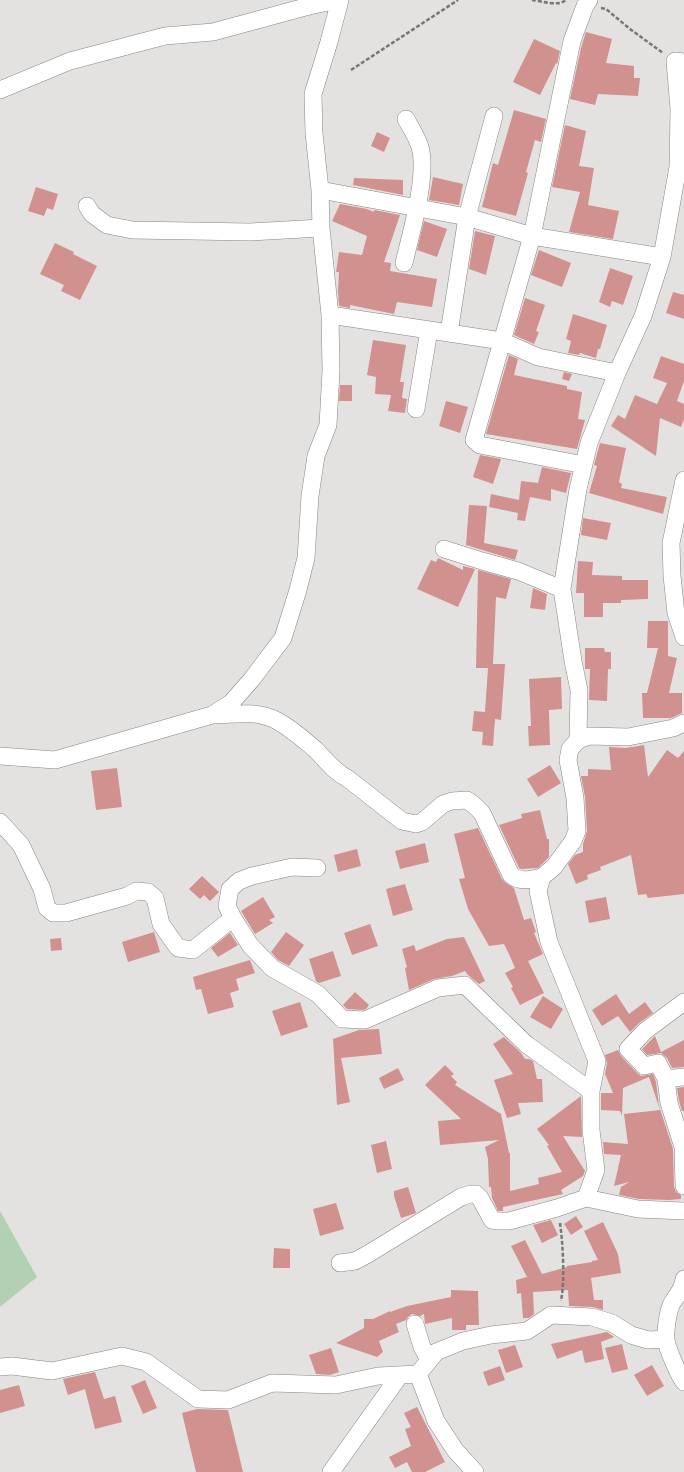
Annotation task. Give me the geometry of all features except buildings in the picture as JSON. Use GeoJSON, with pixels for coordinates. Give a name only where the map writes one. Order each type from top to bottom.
{"type":"FeatureCollection","features":[{"type":"Feature","properties":{"kind":"street"},"geometry":{"type":"LineString","coordinates":[[0,90],[70,61],[165,36],[213,32],[309,6],[339,0],[329,42],[313,94],[314,133],[320,190],[321,228],[330,315],[331,371],[328,425],[316,456],[310,496],[306,558],[283,638],[231,703],[212,715]]}},
{"type":"Feature","properties":{"kind":"street"},"geometry":{"type":"LineString","coordinates":[[584,465],[480,446],[474,440],[532,236],[572,41],[587,3]]}},
{"type":"Feature","properties":{"kind":"street"},"geometry":{"type":"LineString","coordinates":[[578,740],[579,690],[562,589],[578,488],[589,444],[617,373],[643,316],[662,257],[678,167],[681,110],[679,62]]}},
{"type":"Feature","properties":{"kind":"street"},"geometry":{"type":"LineString","coordinates":[[449,333],[467,217],[494,116]]}},
{"type":"Feature","properties":{"kind":"street"},"geometry":{"type":"LineString","coordinates":[[404,263],[417,207],[422,158],[414,133],[406,119]]}},
{"type":"Feature","properties":{"kind":"street"},"geometry":{"type":"LineString","coordinates":[[320,190],[467,217],[532,236],[662,257]]}},
{"type":"Feature","properties":{"kind":"street"},"geometry":{"type":"LineString","coordinates":[[87,206],[92,214],[107,225],[132,230],[250,232],[321,228]]}},
{"type":"Feature","properties":{"kind":"street"},"geometry":{"type":"LineString","coordinates":[[330,315],[502,341],[538,357],[617,373]]}},
{"type":"Feature","properties":{"kind":"street"},"geometry":{"type":"LineString","coordinates":[[416,409],[429,330]]}},
{"type":"Feature","properties":{"kind":"street"},"geometry":{"type":"LineString","coordinates":[[684,480],[671,544],[672,576],[676,613],[684,637]]}},
{"type":"Feature","properties":{"kind":"street"},"geometry":{"type":"LineString","coordinates":[[444,549],[518,571],[562,589]]}},
{"type":"Feature","properties":{"kind":"street"},"geometry":{"type":"LineString","coordinates":[[0,756],[56,760],[212,715],[257,714],[269,717],[291,731],[315,750],[339,774],[347,778],[402,821],[416,824],[422,822],[443,804],[452,801],[467,800],[482,813],[511,876],[522,881],[542,878]]}},
{"type":"Feature","properties":{"kind":"street"},"geometry":{"type":"LineString","coordinates":[[586,1198],[596,1170],[591,1130],[591,1091],[597,1061],[549,942],[538,891],[542,878],[554,867],[573,841],[577,831],[575,798],[568,760],[570,749],[578,740],[589,736],[628,737],[673,728],[684,723]]}},
{"type":"Feature","properties":{"kind":"street"},"geometry":{"type":"LineString","coordinates":[[0,822],[21,845],[42,889],[47,908],[53,913],[66,913],[127,896],[136,891],[148,892],[155,898],[161,924],[178,948],[193,950],[233,918]]}},
{"type":"Feature","properties":{"kind":"street"},"geometry":{"type":"LineString","coordinates":[[317,868],[292,866],[252,876],[239,882],[230,889],[228,906],[233,918],[250,945],[272,968],[318,994],[342,1019],[365,1020],[438,988],[465,985],[526,1044],[591,1091]]}},
{"type":"Feature","properties":{"kind":"street"},"geometry":{"type":"LineString","coordinates":[[684,1002],[645,1031],[628,1049],[644,1066],[658,1063],[666,1079],[669,1103],[684,1147],[684,1186]]}},
{"type":"Feature","properties":{"kind":"street"},"geometry":{"type":"LineString","coordinates":[[666,1079],[684,1077]]}},
{"type":"Feature","properties":{"kind":"street"},"geometry":{"type":"LineString","coordinates":[[340,1264],[354,1261],[461,1197],[471,1194],[476,1194],[480,1198],[492,1220],[498,1221],[509,1221],[557,1208],[586,1198],[638,1210],[684,1212]]}},
{"type":"Feature","properties":{"kind":"street"},"geometry":{"type":"LineString","coordinates":[[684,1279],[678,1296],[672,1303],[668,1315],[666,1339],[684,1382]]}},
{"type":"Feature","properties":{"kind":"street"},"geometry":{"type":"LineString","coordinates":[[0,1367],[12,1366],[52,1371],[122,1356],[146,1362],[198,1399],[228,1400],[272,1383],[336,1385],[378,1376],[418,1374],[436,1352],[463,1341],[491,1335],[527,1331],[551,1315],[592,1317],[612,1323],[631,1335],[648,1340],[666,1339]]}},
{"type":"Feature","properties":{"kind":"street"},"geometry":{"type":"LineString","coordinates":[[415,1324],[422,1346],[429,1360]]}},
{"type":"Feature","properties":{"kind":"street"},"geometry":{"type":"LineString","coordinates":[[418,1374],[436,1421],[455,1450],[475,1472]]}},
{"type":"Feature","properties":{"kind":"street"},"geometry":{"type":"LineString","coordinates":[[331,1472],[400,1375]]}},
{"type":"Feature","properties":{"kind":"path"},"geometry":{"type":"LineString","coordinates":[[351,70],[458,0]]}},
{"type":"Feature","properties":{"kind":"path"},"geometry":{"type":"LineString","coordinates":[[532,0],[557,3],[565,2],[566,0]]}},
{"type":"Feature","properties":{"kind":"path"},"geometry":{"type":"LineString","coordinates":[[587,3],[606,9],[630,29],[679,62]]}},
{"type":"Feature","properties":{"kind":"path"},"geometry":{"type":"LineString","coordinates":[[551,1315],[562,1300],[564,1271],[562,1236],[557,1208]]}},
{"type":"Feature","properties":{"kind":"green space"},"geometry":{"type":"Polygon","coordinates":[[[0,1211],[37,1277],[0,1307],[0,1211]]]}}]}
